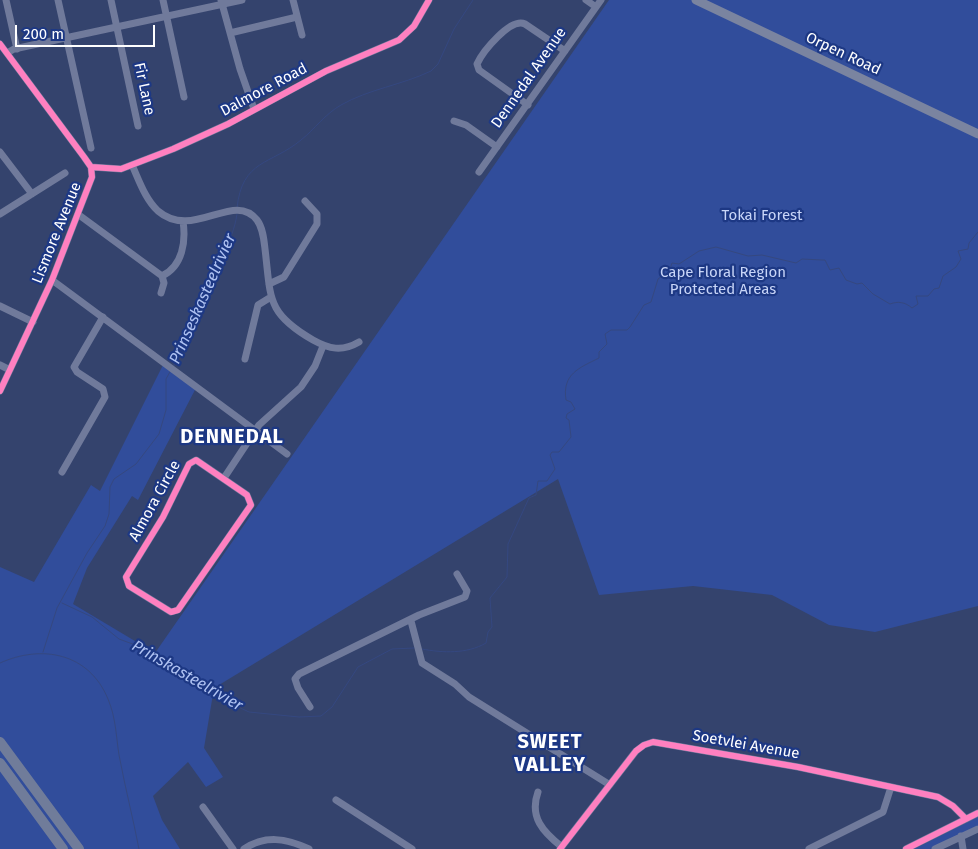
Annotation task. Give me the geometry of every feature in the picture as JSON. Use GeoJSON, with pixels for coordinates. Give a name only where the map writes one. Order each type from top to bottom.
{"type":"FeatureCollection","features":[{"type":"Feature","properties":{"kind":"highway"},"geometry":{"type":"LineString","coordinates":[[0,742],[79,849]]}},
{"type":"Feature","properties":{"kind":"highway"},"geometry":{"type":"LineString","coordinates":[[0,764],[63,849]]}},
{"type":"Feature","properties":{"kind":"main road","name":"Orpen Road"},"geometry":{"type":"LineString","coordinates":[[696,0],[978,134]]}},
{"type":"Feature","properties":{"kind":"street"},"geometry":{"type":"LineString","coordinates":[[6,0],[17,49]]}},
{"type":"Feature","properties":{"kind":"street"},"geometry":{"type":"LineString","coordinates":[[58,0],[91,148]]}},
{"type":"Feature","properties":{"kind":"street","name":"Fir Lane"},"geometry":{"type":"LineString","coordinates":[[111,0],[138,126]]}},
{"type":"Feature","properties":{"kind":"street"},"geometry":{"type":"LineString","coordinates":[[162,0],[184,97]]}},
{"type":"Feature","properties":{"kind":"street"},"geometry":{"type":"LineString","coordinates":[[7,53],[67,37],[222,2],[242,0]]}},
{"type":"Feature","properties":{"kind":"street"},"geometry":{"type":"LineString","coordinates":[[293,0],[302,35]]}},
{"type":"Feature","properties":{"kind":"street","name":"Dalmore Road"},"geometry":{"type":"LineString","coordinates":[[90,168],[116,170],[132,165],[228,124],[326,71],[399,40],[414,26],[429,0]]}},
{"type":"Feature","properties":{"kind":"street"},"geometry":{"type":"LineString","coordinates":[[586,0],[596,7]]}},
{"type":"Feature","properties":{"kind":"street","name":"Dennedal Avenue"},"geometry":{"type":"LineString","coordinates":[[479,172],[601,0]]}},
{"type":"Feature","properties":{"kind":"street"},"geometry":{"type":"LineString","coordinates":[[222,2],[254,109]]}},
{"type":"Feature","properties":{"kind":"street"},"geometry":{"type":"LineString","coordinates":[[230,32],[297,17]]}},
{"type":"Feature","properties":{"kind":"street"},"geometry":{"type":"LineString","coordinates":[[528,105],[479,70],[477,64],[480,57],[510,25],[518,22],[525,24],[565,51]]}},
{"type":"Feature","properties":{"kind":"street","name":"Lismore Avenue"},"geometry":{"type":"LineString","coordinates":[[0,44],[90,168],[92,180],[52,280],[0,391]]}},
{"type":"Feature","properties":{"kind":"street"},"geometry":{"type":"LineString","coordinates":[[454,121],[466,125],[497,147]]}},
{"type":"Feature","properties":{"kind":"street"},"geometry":{"type":"LineString","coordinates":[[0,152],[32,194]]}},
{"type":"Feature","properties":{"kind":"street"},"geometry":{"type":"LineString","coordinates":[[132,165],[152,204],[164,215],[183,221],[201,220],[231,210],[240,210],[250,214],[258,221],[266,252],[271,297],[276,310],[285,322],[324,346],[344,349],[359,342]]}},
{"type":"Feature","properties":{"kind":"street"},"geometry":{"type":"LineString","coordinates":[[0,214],[65,173]]}},
{"type":"Feature","properties":{"kind":"street"},"geometry":{"type":"LineString","coordinates":[[269,284],[284,277],[317,224],[317,214],[305,201]]}},
{"type":"Feature","properties":{"kind":"street"},"geometry":{"type":"LineString","coordinates":[[79,215],[162,276],[164,283],[160,293]]}},
{"type":"Feature","properties":{"kind":"street"},"geometry":{"type":"LineString","coordinates":[[162,276],[171,270],[182,254],[185,233],[183,221]]}},
{"type":"Feature","properties":{"kind":"street"},"geometry":{"type":"LineString","coordinates":[[52,280],[287,454]]}},
{"type":"Feature","properties":{"kind":"street"},"geometry":{"type":"LineString","coordinates":[[246,359],[258,305],[271,297]]}},
{"type":"Feature","properties":{"kind":"street"},"geometry":{"type":"LineString","coordinates":[[0,306],[33,322]]}},
{"type":"Feature","properties":{"kind":"street"},"geometry":{"type":"LineString","coordinates":[[62,472],[105,397],[103,389],[77,372],[74,367],[103,317]]}},
{"type":"Feature","properties":{"kind":"street"},"geometry":{"type":"LineString","coordinates":[[224,478],[256,430],[301,387],[315,366],[324,346]]}},
{"type":"Feature","properties":{"kind":"street"},"geometry":{"type":"LineString","coordinates":[[0,365],[10,370]]}},
{"type":"Feature","properties":{"kind":"street","name":"Almora Circle"},"geometry":{"type":"LineString","coordinates":[[198,460],[224,478],[249,497],[250,508],[178,610],[170,612],[129,586],[126,577],[163,517],[191,462],[198,460]]}},
{"type":"Feature","properties":{"kind":"street"},"geometry":{"type":"LineString","coordinates":[[310,707],[296,684],[295,679],[299,674],[465,597],[467,591],[458,574]]}},
{"type":"Feature","properties":{"kind":"street"},"geometry":{"type":"LineString","coordinates":[[410,621],[419,658],[424,666],[455,684],[470,698],[610,785]]}},
{"type":"Feature","properties":{"kind":"street","name":"Soetvlei Avenue"},"geometry":{"type":"LineString","coordinates":[[561,848],[640,747],[648,743],[658,742],[891,786],[947,800],[966,819]]}},
{"type":"Feature","properties":{"kind":"street"},"geometry":{"type":"LineString","coordinates":[[809,849],[884,812],[891,786]]}},
{"type":"Feature","properties":{"kind":"street"},"geometry":{"type":"LineString","coordinates":[[538,792],[534,808],[535,814],[550,838],[561,848]]}},
{"type":"Feature","properties":{"kind":"street"},"geometry":{"type":"LineString","coordinates":[[336,800],[412,849]]}},
{"type":"Feature","properties":{"kind":"street"},"geometry":{"type":"LineString","coordinates":[[203,807],[233,849]]}},
{"type":"Feature","properties":{"kind":"street"},"geometry":{"type":"LineString","coordinates":[[906,849],[978,813]]}},
{"type":"Feature","properties":{"kind":"street"},"geometry":{"type":"LineString","coordinates":[[935,849],[978,828]]}},
{"type":"Feature","properties":{"kind":"street"},"geometry":{"type":"LineString","coordinates":[[961,836],[963,849]]}},
{"type":"Feature","properties":{"kind":"street"},"geometry":{"type":"LineString","coordinates":[[244,849],[255,842],[266,839],[309,849]]}},
{"type":"Feature","properties":{"kind":"green space","name":"Cape Floral Region Protected Areas"},"geometry":{"type":"Polygon","coordinates":[[[609,0],[978,0],[978,606],[875,632],[829,625],[772,595],[693,586],[599,595],[558,479],[214,688],[204,748],[223,777],[206,787],[188,762],[153,796],[162,820],[180,849],[0,849],[0,567],[34,582],[91,485],[100,491],[164,363],[197,386],[138,500],[132,496],[87,568],[73,604],[155,653],[609,0]]]}},
{"type":"Feature","properties":{"kind":"green space"},"geometry":{"type":"Polygon","coordinates":[[[978,817],[978,826],[930,849],[914,849],[978,817]]]}},
{"type":"Feature","properties":{"kind":"waterway","name":"Prinseskasteelrivier"},"geometry":{"type":"LineString","coordinates":[[237,208],[240,192],[245,180],[252,172],[301,140],[335,109],[363,95],[431,71],[438,64],[454,29],[473,0]]}},
{"type":"Feature","properties":{"kind":"waterway","name":"Prinseskasteelrivier"},"geometry":{"type":"LineString","coordinates":[[173,367],[212,283],[232,235],[237,214]]}},
{"type":"Feature","properties":{"kind":"waterway","name":"Prinskasteelrivier"},"geometry":{"type":"LineString","coordinates":[[422,649],[455,652],[479,647],[486,643],[488,632],[492,627],[490,598],[507,577],[508,544],[529,498],[536,495],[538,481],[547,481],[555,469],[550,455],[552,452],[559,452],[571,437],[569,420],[566,418],[567,414],[575,409],[571,402],[566,400],[565,391],[569,378],[579,369],[599,358],[599,352],[607,344],[605,334],[611,330],[627,330],[630,327],[644,305],[651,302],[658,279],[662,276],[667,278],[672,263],[679,264],[699,251],[716,247],[748,256],[762,255],[796,263],[802,259],[825,260],[830,270],[839,268],[846,280],[857,284],[862,283],[873,294],[890,304],[907,304],[912,308],[918,304],[916,296],[928,296],[934,289],[939,288],[943,276],[956,267],[961,259],[958,251],[968,249],[969,243],[978,232]]}},
{"type":"Feature","properties":{"kind":"waterway","name":"Prinseskasteelrivier"},"geometry":{"type":"LineString","coordinates":[[43,652],[57,608],[87,553],[105,526],[109,514],[110,487],[114,479],[136,464],[159,434],[166,410],[166,379],[171,370]]}},
{"type":"Feature","properties":{"kind":"waterway","name":"Prinskasteelrivier"},"geometry":{"type":"LineString","coordinates":[[62,603],[92,617],[119,639],[138,646],[158,661],[163,661],[230,703],[249,712],[299,717],[321,716],[332,707],[358,667],[392,649],[414,648]]}},
{"type":"Feature","properties":{"kind":"waterway"},"geometry":{"type":"LineString","coordinates":[[0,663],[16,657],[48,654],[77,662],[100,683],[113,713],[119,755],[139,849]]}},
{"type":"Feature","properties":{"kind":"cycle path"},"geometry":{"type":"LineString","coordinates":[[91,167],[121,169],[173,149],[228,124],[326,71],[399,40],[414,26],[429,0]]}},
{"type":"Feature","properties":{"kind":"cycle path"},"geometry":{"type":"LineString","coordinates":[[0,44],[91,167],[92,177],[52,280],[0,391]]}},
{"type":"Feature","properties":{"kind":"cycle path"},"geometry":{"type":"LineString","coordinates":[[196,460],[247,495],[251,505],[178,610],[171,612],[129,586],[126,577],[163,517],[189,464],[196,460]]}},
{"type":"Feature","properties":{"kind":"cycle path"},"geometry":{"type":"LineString","coordinates":[[560,849],[636,751],[644,745],[653,742],[798,767],[938,797],[953,806],[966,819]]}},
{"type":"Feature","properties":{"kind":"cycle path"},"geometry":{"type":"LineString","coordinates":[[906,849],[978,813]]}},
{"type":"Feature","properties":{"kind":"district","name":"DENNEDAL"},"geometry":{"type":"Point","coordinates":[232,437]}},
{"type":"Feature","properties":{"kind":"district","name":"SWEET VALLEY"},"geometry":{"type":"Point","coordinates":[550,754]}},
{"type":"Feature","properties":{"kind":"park label","name":"Tokai Forest"},"geometry":{"type":"Point","coordinates":[762,216]}}]}
